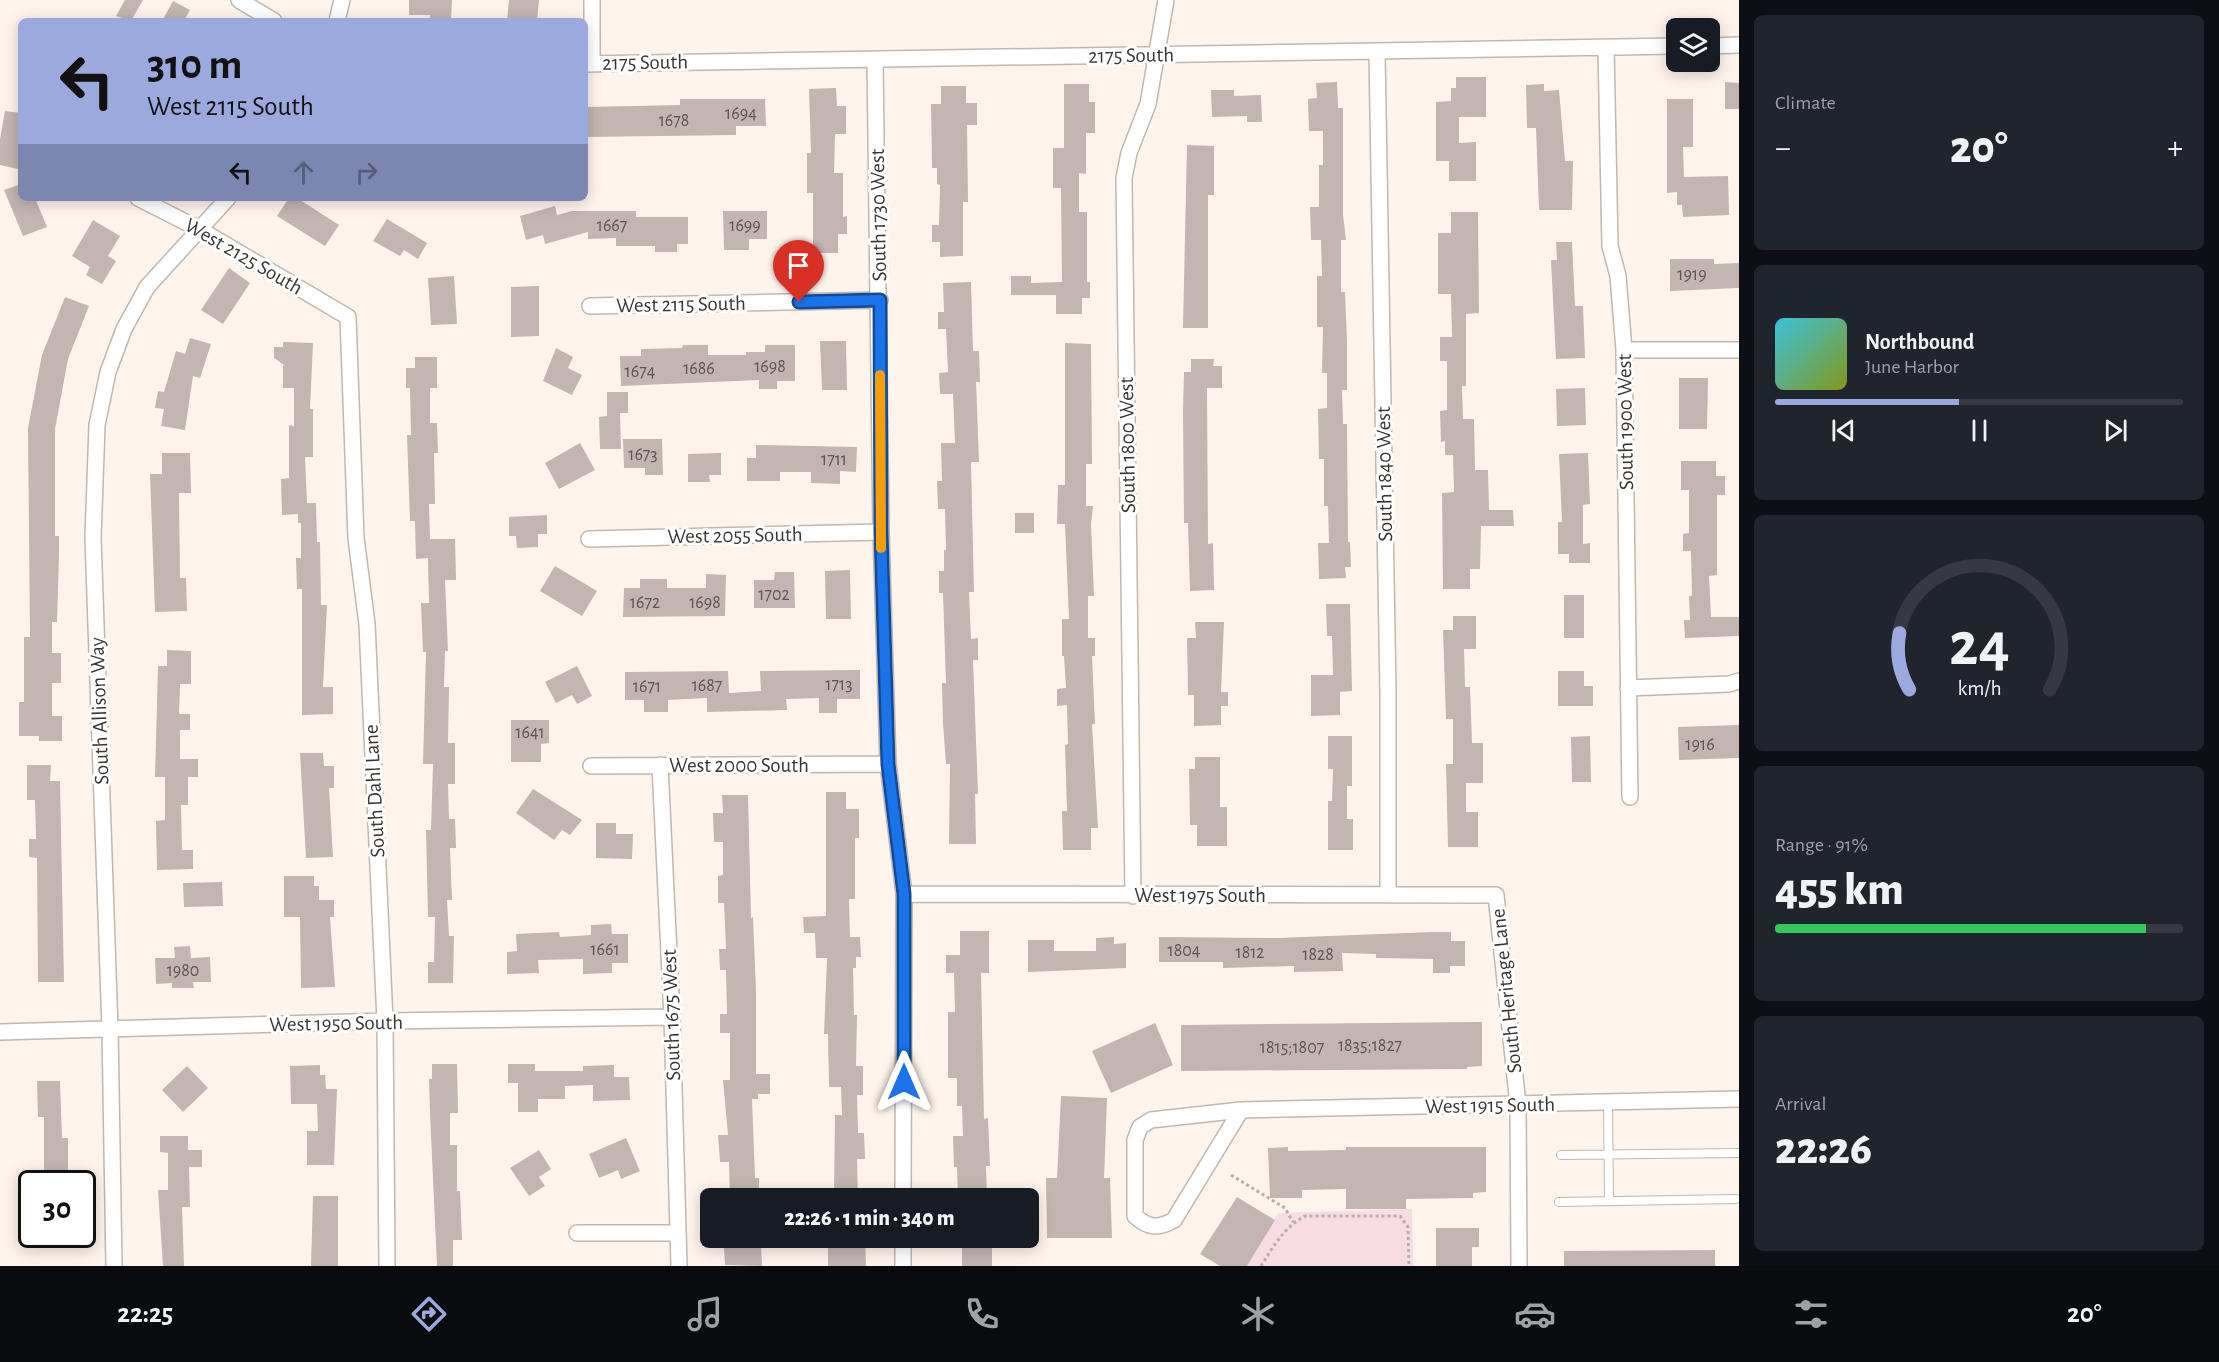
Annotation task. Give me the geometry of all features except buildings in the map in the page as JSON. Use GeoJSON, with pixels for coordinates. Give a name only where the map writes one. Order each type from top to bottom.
{"type":"FeatureCollection","features":[{"type":"Feature","properties":{"kind":"street"},"geometry":{"type":"LineString","coordinates":[[239,0],[269,18]]}},
{"type":"Feature","properties":{"kind":"street"},"geometry":{"type":"LineString","coordinates":[[338,18],[342,0]]}},
{"type":"Feature","properties":{"kind":"street"},"geometry":{"type":"LineString","coordinates":[[589,63],[592,0]]}},
{"type":"Feature","properties":{"kind":"street","name":"South 1800 West"},"geometry":{"type":"LineString","coordinates":[[1132,896],[1124,178],[1129,153],[1148,104],[1166,0]]}},
{"type":"Feature","properties":{"kind":"street"},"geometry":{"type":"LineString","coordinates":[[1720,46],[1739,45]]}},
{"type":"Feature","properties":{"kind":"street","name":"2175 South"},"geometry":{"type":"LineString","coordinates":[[589,63],[1155,54],[1377,53],[1666,46]]}},
{"type":"Feature","properties":{"kind":"street","name":"South 1900 West"},"geometry":{"type":"LineString","coordinates":[[1606,48],[1610,246],[1618,276],[1624,350],[1630,797]]}},
{"type":"Feature","properties":{"kind":"street","name":"South 1840 West"},"geometry":{"type":"LineString","coordinates":[[1377,53],[1388,694],[1388,895]]}},
{"type":"Feature","properties":{"kind":"street","name":"South 1730 West"},"geometry":{"type":"LineString","coordinates":[[875,58],[880,300],[881,532],[888,764],[904,894],[903,1188]]}},
{"type":"Feature","properties":{"kind":"street","name":"West 2125 South"},"geometry":{"type":"LineString","coordinates":[[144,201],[199,229],[348,317]]}},
{"type":"Feature","properties":{"kind":"street","name":"South Allison Way"},"geometry":{"type":"LineString","coordinates":[[114,1266],[110,1029],[93,538],[97,425],[108,372],[124,329],[147,287],[225,201]]}},
{"type":"Feature","properties":{"kind":"street","name":"West 2115 South"},"geometry":{"type":"LineString","coordinates":[[590,306],[880,300]]}},
{"type":"Feature","properties":{"kind":"street","name":"South Dahl Lane"},"geometry":{"type":"LineString","coordinates":[[348,317],[356,538],[367,624],[385,1021],[387,1266]]}},
{"type":"Feature","properties":{"kind":"street"},"geometry":{"type":"LineString","coordinates":[[1624,350],[1739,350]]}},
{"type":"Feature","properties":{"kind":"street","name":"West 2055 South"},"geometry":{"type":"LineString","coordinates":[[589,539],[881,532]]}},
{"type":"Feature","properties":{"kind":"street"},"geometry":{"type":"LineString","coordinates":[[1628,688],[1729,684],[1739,681]]}},
{"type":"Feature","properties":{"kind":"street","name":"West 2000 South"},"geometry":{"type":"LineString","coordinates":[[591,766],[888,764]]}},
{"type":"Feature","properties":{"kind":"street","name":"South 1675 West"},"geometry":{"type":"LineString","coordinates":[[660,765],[672,1017],[679,1266]]}},
{"type":"Feature","properties":{"kind":"street","name":"West 1975 South"},"geometry":{"type":"LineString","coordinates":[[904,894],[1496,895]]}},
{"type":"Feature","properties":{"kind":"street","name":"South Heritage Lane"},"geometry":{"type":"LineString","coordinates":[[1496,895],[1518,1105],[1519,1266]]}},
{"type":"Feature","properties":{"kind":"street","name":"West 1950 South"},"geometry":{"type":"LineString","coordinates":[[0,1032],[385,1021],[672,1017]]}},
{"type":"Feature","properties":{"kind":"street","name":"West 1915 South"},"geometry":{"type":"LineString","coordinates":[[1241,1110],[1174,1220],[1163,1226],[1145,1225],[1135,1216],[1135,1140],[1140,1127],[1151,1120],[1241,1110],[1608,1104],[1739,1099]]}},
{"type":"Feature","properties":{"kind":"street"},"geometry":{"type":"LineString","coordinates":[[577,1233],[678,1233]]}},
{"type":"Feature","properties":{"kind":"street"},"geometry":{"type":"LineString","coordinates":[[903,1248],[903,1266]]}},
{"type":"Feature","properties":{"kind":"lane"},"geometry":{"type":"LineString","coordinates":[[1608,1104],[1609,1201]]}},
{"type":"Feature","properties":{"kind":"lane"},"geometry":{"type":"LineString","coordinates":[[1561,1155],[1739,1153]]}},
{"type":"Feature","properties":{"kind":"lane"},"geometry":{"type":"LineString","coordinates":[[1559,1202],[1738,1198]]}},
{"type":"Feature","properties":{"kind":"path"},"geometry":{"type":"LineString","coordinates":[[1231,1175],[1285,1208],[1293,1222]]}},
{"type":"Feature","properties":{"kind":"path"},"geometry":{"type":"LineString","coordinates":[[1261,1266],[1293,1222],[1305,1216],[1400,1216],[1408,1227],[1409,1266]]}},
{"type":"Feature","properties":{"kind":"shaded area"},"geometry":{"type":"Polygon","coordinates":[[[1412,1209],[1413,1266],[1247,1266],[1278,1213],[1412,1209]]]}},
{"type":"Feature","properties":{"kind":"slow traffic"},"geometry":{"type":"LineString","coordinates":[[880,375],[881,548]]}},
{"type":"Feature","properties":{"kind":"route"},"geometry":{"type":"LineString","coordinates":[[799,302],[880,300],[881,532],[888,764],[904,894],[904,1082]]}}]}
